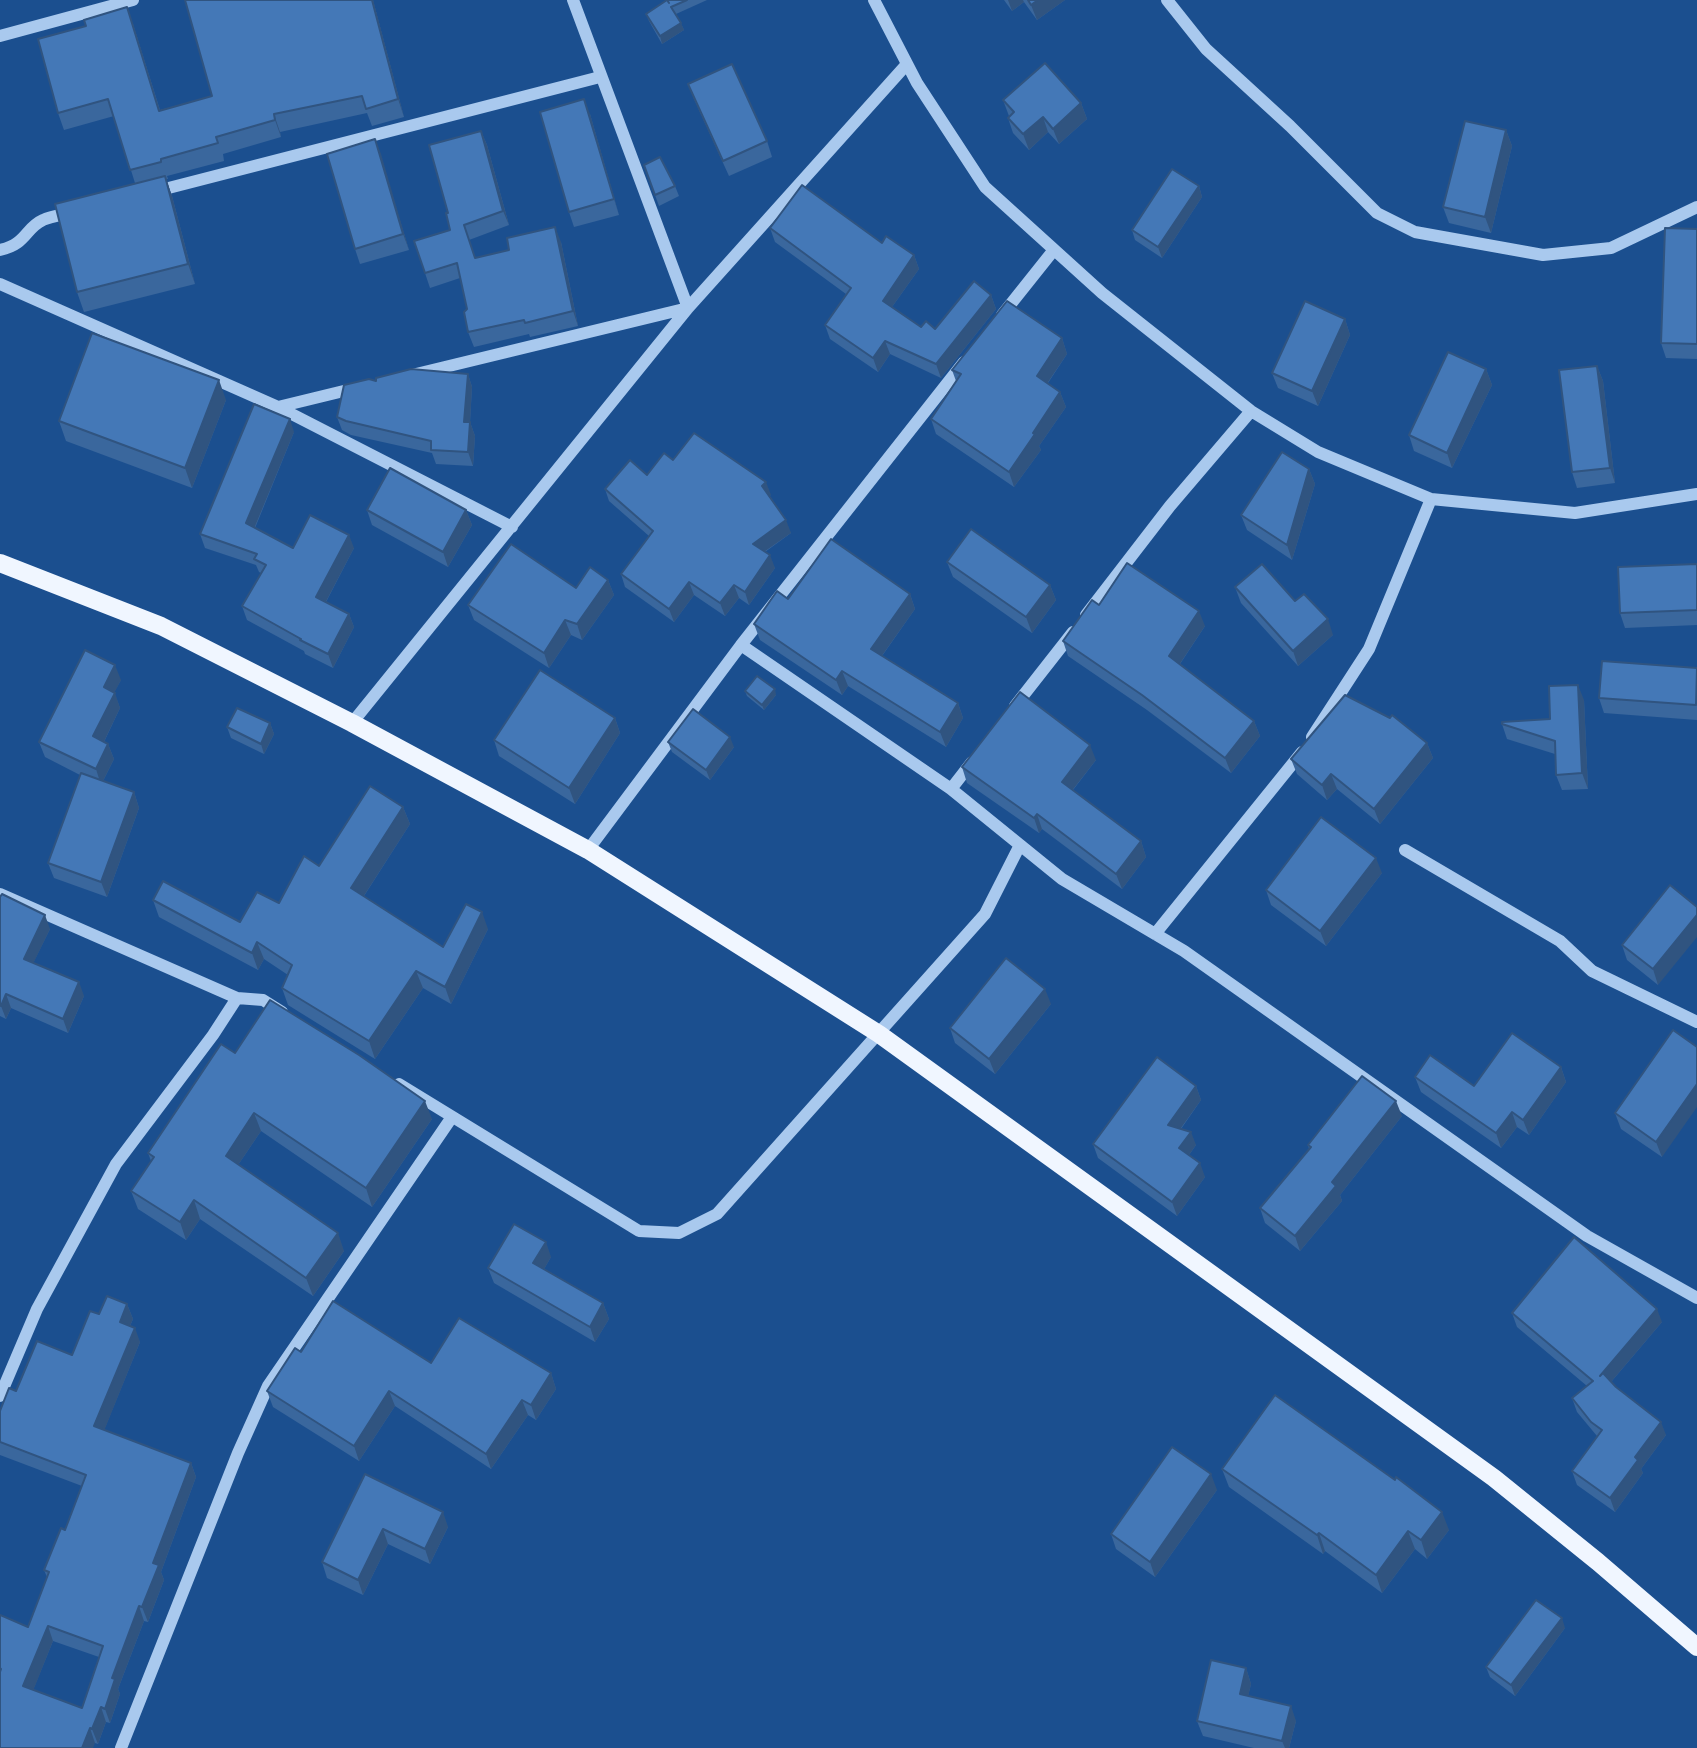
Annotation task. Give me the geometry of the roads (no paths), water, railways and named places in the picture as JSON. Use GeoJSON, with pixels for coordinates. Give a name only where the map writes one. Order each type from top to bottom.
{"type":"FeatureCollection","features":[{"type":"Feature","properties":{"kind":"main road"},"geometry":{"type":"LineString","coordinates":[[0,563],[161,626],[352,723],[588,850],[880,1034],[1494,1478],[1697,1647]]}},
{"type":"Feature","properties":{"kind":"street"},"geometry":{"type":"LineString","coordinates":[[0,36],[133,0]]}},
{"type":"Feature","properties":{"kind":"street"},"geometry":{"type":"LineString","coordinates":[[573,0],[688,308]]}},
{"type":"Feature","properties":{"kind":"street"},"geometry":{"type":"LineString","coordinates":[[874,0],[917,83],[985,187],[1102,293],[1251,411],[1318,452],[1431,499],[1575,513],[1697,494]]}},
{"type":"Feature","properties":{"kind":"street"},"geometry":{"type":"LineString","coordinates":[[1167,0],[1206,49],[1290,126],[1377,213],[1415,232],[1544,255],[1611,248],[1697,206]]}},
{"type":"Feature","properties":{"kind":"street"},"geometry":{"type":"LineString","coordinates":[[352,723],[688,308],[907,64]]}},
{"type":"Feature","properties":{"kind":"street"},"geometry":{"type":"LineString","coordinates":[[135,197],[600,77]]}},
{"type":"Feature","properties":{"kind":"street"},"geometry":{"type":"LineString","coordinates":[[0,250],[10,248],[23,240],[42,220],[82,210]]}},
{"type":"Feature","properties":{"kind":"street"},"geometry":{"type":"LineString","coordinates":[[992,327],[1053,250]]}},
{"type":"Feature","properties":{"kind":"street"},"geometry":{"type":"LineString","coordinates":[[0,284],[278,407],[512,527]]}},
{"type":"Feature","properties":{"kind":"street"},"geometry":{"type":"LineString","coordinates":[[397,378],[688,308]]}},
{"type":"Feature","properties":{"kind":"street"},"geometry":{"type":"LineString","coordinates":[[588,850],[741,645],[975,349]]}},
{"type":"Feature","properties":{"kind":"street"},"geometry":{"type":"LineString","coordinates":[[278,407],[371,384]]}},
{"type":"Feature","properties":{"kind":"street"},"geometry":{"type":"LineString","coordinates":[[1010,713],[1170,506],[1251,411]]}},
{"type":"Feature","properties":{"kind":"street"},"geometry":{"type":"LineString","coordinates":[[1155,934],[1296,761],[1369,649],[1431,499]]}},
{"type":"Feature","properties":{"kind":"street"},"geometry":{"type":"LineString","coordinates":[[741,645],[951,789],[1062,879],[1184,951],[1587,1236],[1697,1298]]}},
{"type":"Feature","properties":{"kind":"street"},"geometry":{"type":"LineString","coordinates":[[951,789],[976,757]]}},
{"type":"Feature","properties":{"kind":"street"},"geometry":{"type":"LineString","coordinates":[[393,1080],[639,1231],[679,1233],[717,1214],[880,1034],[985,914],[1020,845]]}},
{"type":"Feature","properties":{"kind":"street"},"geometry":{"type":"LineString","coordinates":[[1405,850],[1560,941],[1592,971],[1697,1022]]}},
{"type":"Feature","properties":{"kind":"street"},"geometry":{"type":"LineString","coordinates":[[0,894],[237,998],[263,1000],[299,1022]]}},
{"type":"Feature","properties":{"kind":"street"},"geometry":{"type":"LineString","coordinates":[[0,1396],[37,1309],[117,1164],[213,1035],[237,998]]}},
{"type":"Feature","properties":{"kind":"street"},"geometry":{"type":"LineString","coordinates":[[121,1748],[238,1453],[268,1386],[452,1116]]}}]}
